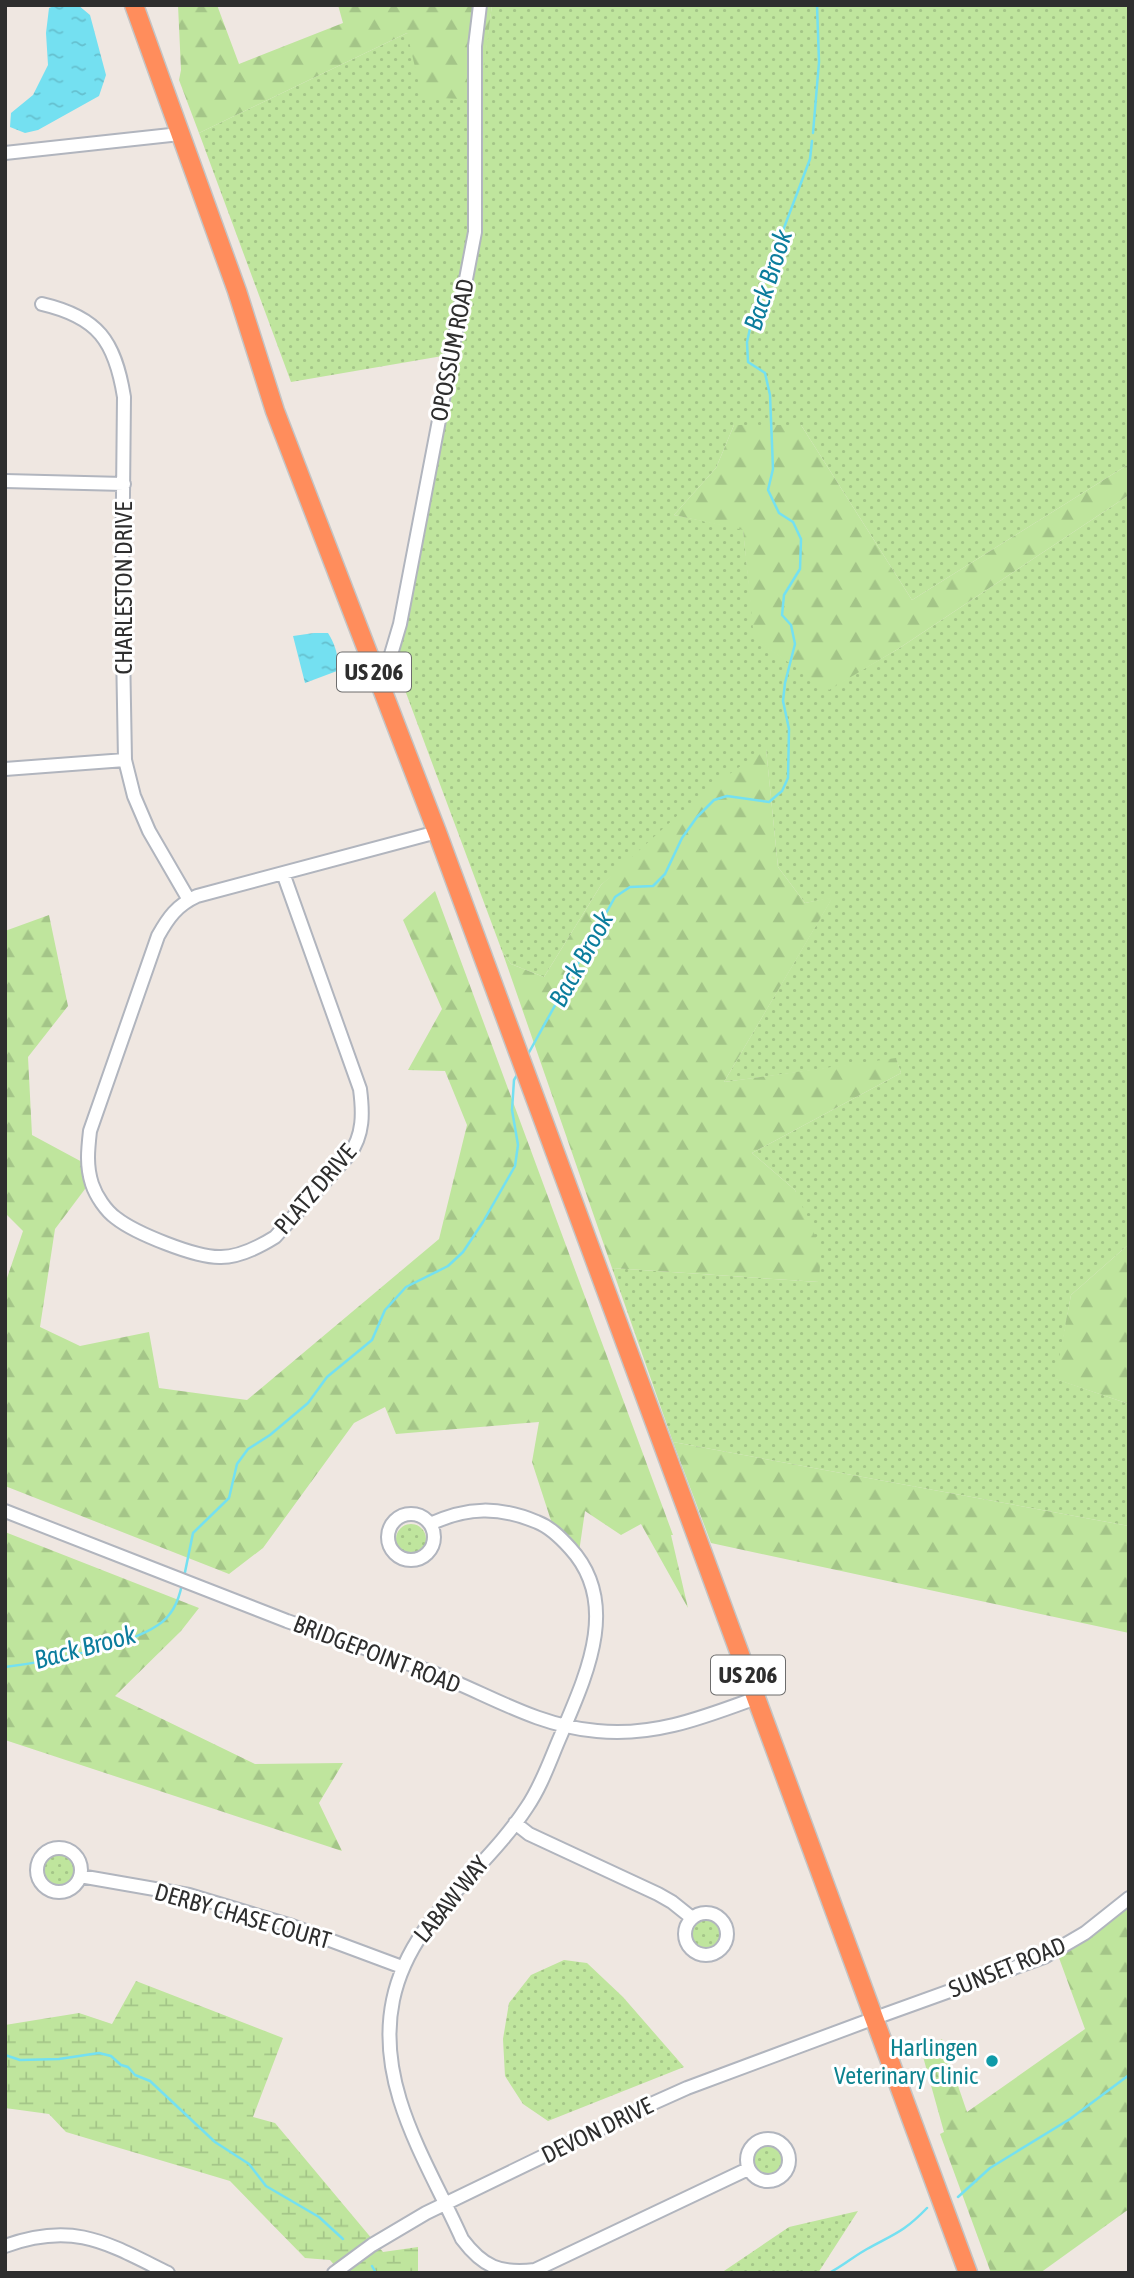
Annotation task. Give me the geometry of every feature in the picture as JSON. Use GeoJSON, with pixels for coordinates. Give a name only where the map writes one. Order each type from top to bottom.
{"type":"FeatureCollection","features":[{"type":"Feature","properties":{"kind":"highway","name":"US 206"},"geometry":{"type":"LineString","coordinates":[[134,5],[237,291],[275,411],[437,832],[608,1303],[968,2273]]}},
{"type":"Feature","properties":{"kind":"street","name":"OPOSSUM ROAD"},"geometry":{"type":"LineString","coordinates":[[381,689],[400,624],[475,232],[475,46],[480,5]]}},
{"type":"Feature","properties":{"kind":"street"},"geometry":{"type":"LineString","coordinates":[[5,153],[180,134]]}},
{"type":"Feature","properties":{"kind":"street","name":"CHARLESTON DRIVE"},"geometry":{"type":"LineString","coordinates":[[42,304],[84,318],[109,347],[120,369],[124,397],[122,593],[125,760],[134,796],[149,831],[189,900]]}},
{"type":"Feature","properties":{"kind":"street"},"geometry":{"type":"LineString","coordinates":[[5,481],[124,484]]}},
{"type":"Feature","properties":{"kind":"street"},"geometry":{"type":"LineString","coordinates":[[5,769],[125,760]]}},
{"type":"Feature","properties":{"kind":"street","name":"PLATZ DRIVE"},"geometry":{"type":"LineString","coordinates":[[283,873],[360,1089],[361,1132],[349,1155],[275,1237],[262,1245],[231,1256],[203,1256],[127,1226],[113,1216],[97,1195],[89,1172],[87,1153],[90,1131],[158,936],[168,918],[189,900],[283,873],[437,832]]}},
{"type":"Feature","properties":{"kind":"street","name":"LABAW WAY"},"geometry":{"type":"LineString","coordinates":[[430,1524],[451,1514],[493,1509],[515,1513],[541,1524],[558,1535],[583,1563],[596,1602],[596,1636],[588,1666],[537,1791],[515,1823],[427,1924],[402,1967],[390,2017],[391,2070],[401,2106],[462,2238],[473,2252],[491,2266],[503,2271],[535,2270],[748,2169]]}},
{"type":"Feature","properties":{"kind":"street","name":"BRIDGEPOINT ROAD"},"geometry":{"type":"LineString","coordinates":[[5,1511],[288,1621],[430,1671],[522,1713],[564,1727],[620,1732],[660,1729],[684,1724],[756,1698]]}},
{"type":"Feature","properties":{"kind":"street"},"geometry":{"type":"LineString","coordinates":[[515,1823],[529,1834],[672,1902],[692,1918]]}},
{"type":"Feature","properties":{"kind":"street","name":"DERBY CHASE COURT"},"geometry":{"type":"LineString","coordinates":[[80,1876],[188,1895],[292,1926],[402,1967]]}},
{"type":"Feature","properties":{"kind":"street","name":"SUNSET ROAD"},"geometry":{"type":"LineString","coordinates":[[875,2018],[1044,1957],[1085,1933],[1129,1898]]}},
{"type":"Feature","properties":{"kind":"street","name":"DEVON DRIVE"},"geometry":{"type":"LineString","coordinates":[[334,2273],[399,2228],[674,2094],[875,2018]]}},
{"type":"Feature","properties":{"kind":"street"},"geometry":{"type":"LineString","coordinates":[[5,2246],[24,2239],[58,2235],[88,2237],[111,2244],[167,2273]]}},
{"type":"Feature","properties":{"kind":"green space"},"geometry":{"type":"Polygon","coordinates":[[[178,5],[217,5],[239,64],[343,23],[338,5],[492,5],[480,100],[422,97],[407,33],[199,133],[179,80],[181,70],[178,5]]]}},
{"type":"Feature","properties":{"kind":"green space"},"geometry":{"type":"Polygon","coordinates":[[[492,5],[1129,5],[1129,464],[912,600],[801,425],[734,425],[716,468],[674,515],[743,529],[755,639],[829,689],[898,649],[1129,495],[1129,1244],[1071,1295],[1056,1379],[1129,1404],[1129,1526],[673,1442],[612,1268],[819,1282],[795,1190],[752,1153],[901,1073],[896,1059],[724,1082],[832,898],[805,903],[778,867],[766,749],[601,885],[544,977],[511,964],[502,951],[396,666],[454,354],[291,382],[199,133],[407,33],[479,100],[492,5]]]}},
{"type":"Feature","properties":{"kind":"green space"},"geometry":{"type":"Polygon","coordinates":[[[734,425],[801,425],[912,600],[1129,464],[1129,495],[898,649],[829,690],[754,639],[743,530],[674,515],[716,468],[734,425]]]}},
{"type":"Feature","properties":{"kind":"green space"},"geometry":{"type":"Polygon","coordinates":[[[766,748],[778,867],[805,903],[833,897],[724,1082],[896,1058],[901,1073],[752,1153],[795,1190],[821,1249],[819,1282],[612,1268],[502,951],[511,964],[544,977],[601,885],[700,795],[766,748]]]}},
{"type":"Feature","properties":{"kind":"green space"},"geometry":{"type":"Polygon","coordinates":[[[435,891],[673,1535],[688,1608],[641,1524],[621,1535],[585,1511],[578,1559],[556,1536],[532,1462],[539,1422],[396,1434],[385,1407],[354,1423],[263,1548],[229,1574],[5,1486],[5,1284],[23,1231],[5,1213],[5,931],[49,915],[68,1006],[28,1057],[32,1135],[84,1163],[88,1185],[55,1229],[40,1327],[80,1346],[149,1332],[159,1388],[247,1400],[439,1239],[467,1125],[445,1071],[408,1070],[442,1009],[403,920],[435,891]]]}},
{"type":"Feature","properties":{"kind":"green space"},"geometry":{"type":"Polygon","coordinates":[[[1129,1244],[1129,1404],[1055,1379],[1071,1295],[1129,1244]]]}},
{"type":"Feature","properties":{"kind":"green space"},"geometry":{"type":"Polygon","coordinates":[[[673,1442],[1129,1526],[1129,1633],[711,1543],[673,1442]]]}},
{"type":"Feature","properties":{"kind":"green space"},"geometry":{"type":"Polygon","coordinates":[[[411,1524],[422,1528],[426,1539],[422,1550],[411,1554],[400,1550],[396,1539],[400,1528],[411,1524]]]}},
{"type":"Feature","properties":{"kind":"green space"},"geometry":{"type":"Polygon","coordinates":[[[5,1532],[199,1608],[181,1631],[115,1696],[255,1764],[343,1763],[319,1803],[342,1851],[5,1740],[5,1532]]]}},
{"type":"Feature","properties":{"kind":"green space"},"geometry":{"type":"Polygon","coordinates":[[[58,1855],[69,1860],[74,1871],[69,1882],[58,1887],[47,1882],[42,1871],[47,1860],[58,1855]]]}},
{"type":"Feature","properties":{"kind":"green space"},"geometry":{"type":"Polygon","coordinates":[[[1129,1889],[1129,2209],[1040,2273],[991,2273],[940,2134],[944,2132],[922,2053],[942,2039],[967,2112],[1085,2029],[1055,1947],[1129,1889]]]}},
{"type":"Feature","properties":{"kind":"green space"},"geometry":{"type":"Polygon","coordinates":[[[707,1920],[718,1924],[722,1935],[718,1946],[707,1950],[696,1946],[692,1935],[696,1924],[707,1920]]]}},
{"type":"Feature","properties":{"kind":"green space"},"geometry":{"type":"Polygon","coordinates":[[[564,1960],[587,1963],[623,1997],[684,2067],[548,2121],[523,2104],[505,2076],[503,2039],[509,2003],[531,1975],[564,1960]]]}},
{"type":"Feature","properties":{"kind":"green space"},"geometry":{"type":"Polygon","coordinates":[[[136,1981],[283,2038],[253,2117],[275,2123],[383,2252],[418,2247],[418,2273],[341,2273],[330,2260],[305,2258],[230,2181],[66,2132],[49,2114],[5,2108],[5,2025],[79,2013],[112,2024],[136,1981]]]}},
{"type":"Feature","properties":{"kind":"green space"},"geometry":{"type":"Polygon","coordinates":[[[768,2146],[779,2151],[784,2162],[779,2173],[768,2178],[757,2173],[752,2162],[757,2151],[768,2146]]]}},
{"type":"Feature","properties":{"kind":"green space"},"geometry":{"type":"Polygon","coordinates":[[[858,2211],[818,2273],[721,2273],[789,2227],[858,2211]]]}},
{"type":"Feature","properties":{"kind":"water"},"geometry":{"type":"Polygon","coordinates":[[[57,5],[78,5],[90,15],[106,75],[99,96],[38,130],[25,133],[10,127],[11,113],[33,95],[48,65],[46,33],[49,8],[57,5]]]}},
{"type":"Feature","properties":{"kind":"water"},"geometry":{"type":"Polygon","coordinates":[[[328,633],[336,652],[337,671],[305,683],[293,636],[328,633]]]}},
{"type":"Feature","properties":{"kind":"waterway","name":"Back Brook"},"geometry":{"type":"LineString","coordinates":[[813,133],[819,62],[817,5]]}},
{"type":"Feature","properties":{"kind":"waterway","name":"Back Brook"},"geometry":{"type":"LineString","coordinates":[[527,1056],[615,897],[630,887],[653,886],[665,874],[682,838],[714,800],[727,796],[769,802],[782,791],[788,778],[789,729],[783,701],[795,644],[791,625],[782,615],[784,595],[800,569],[801,539],[793,522],[779,513],[768,490],[773,469],[770,395],[765,373],[748,362],[747,342],[756,302],[810,159],[812,141]]}},
{"type":"Feature","properties":{"kind":"waterway","name":"Back Brook"},"geometry":{"type":"LineString","coordinates":[[184,1577],[193,1533],[229,1498],[237,1464],[248,1449],[270,1435],[308,1403],[327,1377],[372,1340],[385,1310],[406,1287],[448,1266],[463,1252],[483,1222],[515,1166],[518,1145],[512,1110],[514,1080],[517,1075]]}},
{"type":"Feature","properties":{"kind":"waterway","name":"Back Brook"},"geometry":{"type":"LineString","coordinates":[[5,1667],[106,1647],[144,1633],[158,1625],[171,1612],[182,1584]]}},
{"type":"Feature","properties":{"kind":"waterway"},"geometry":{"type":"LineString","coordinates":[[5,2055],[20,2060],[59,2059],[99,2053],[111,2056],[135,2075],[150,2081],[215,2142],[249,2164],[266,2186],[319,2217],[343,2239]]}},
{"type":"Feature","properties":{"kind":"waterway"},"geometry":{"type":"LineString","coordinates":[[958,2197],[990,2168],[1070,2119],[1129,2075]]}},
{"type":"Feature","properties":{"kind":"waterway"},"geometry":{"type":"LineString","coordinates":[[829,2273],[905,2228],[927,2208]]}},
{"type":"Feature","properties":{"kind":"waterway"},"geometry":{"type":"LineString","coordinates":[[372,2266],[376,2273]]}},
{"type":"Feature","properties":{"kind":"place","name":"Harlingen Veterinary Clinic"},"geometry":{"type":"Point","coordinates":[992,2061]}}]}
